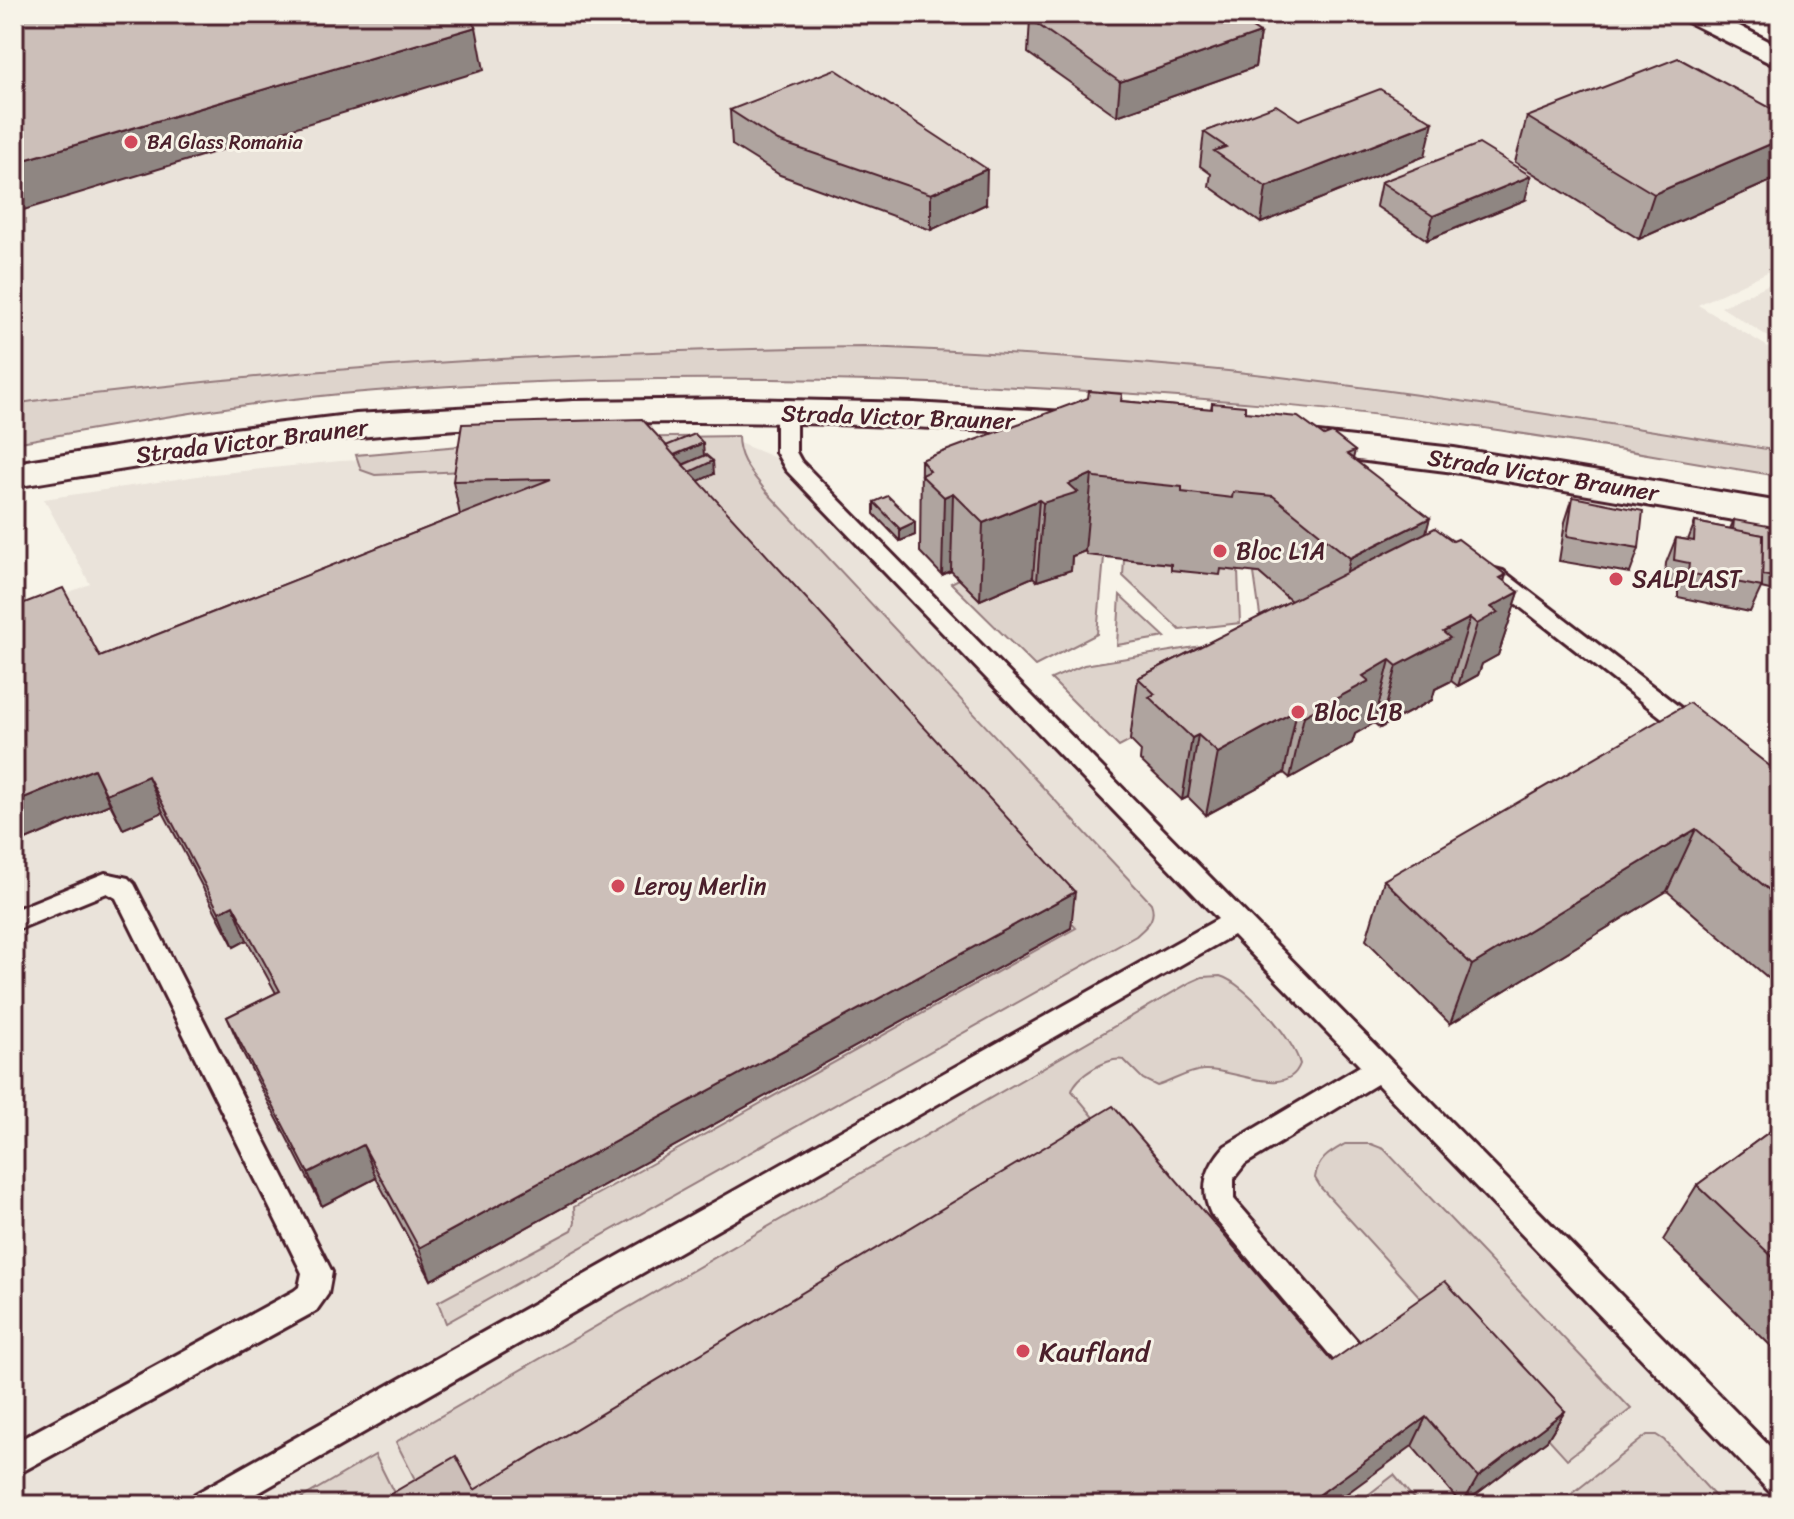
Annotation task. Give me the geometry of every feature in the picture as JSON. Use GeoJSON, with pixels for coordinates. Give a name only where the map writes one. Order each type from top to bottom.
{"type":"FeatureCollection","features":[{"type":"Feature","properties":{"kind":"street"},"geometry":{"type":"LineString","coordinates":[[1694,14],[1780,59]]}},
{"type":"Feature","properties":{"kind":"street","name":"Strada Victor Brauner"},"geometry":{"type":"LineString","coordinates":[[14,475],[261,438],[404,422],[626,412],[786,412],[1116,427]]}},
{"type":"Feature","properties":{"kind":"street","name":"Strada Victor Brauner"},"geometry":{"type":"LineString","coordinates":[[1264,440],[1454,460],[1780,515]]}},
{"type":"Feature","properties":{"kind":"lane"},"geometry":{"type":"LineString","coordinates":[[786,412],[786,452],[793,465],[1780,1480]]}},
{"type":"Feature","properties":{"kind":"lane"},"geometry":{"type":"LineString","coordinates":[[1327,446],[1364,474]]}},
{"type":"Feature","properties":{"kind":"lane"},"geometry":{"type":"LineString","coordinates":[[1476,561],[1721,751]]}},
{"type":"Feature","properties":{"kind":"lane"},"geometry":{"type":"LineString","coordinates":[[14,921],[105,883],[119,885],[125,891],[312,1261],[317,1283],[305,1301],[14,1460]]}},
{"type":"Feature","properties":{"kind":"lane"},"geometry":{"type":"LineString","coordinates":[[206,1505],[1236,921]]}},
{"type":"Feature","properties":{"kind":"lane"},"geometry":{"type":"LineString","coordinates":[[1346,1351],[1221,1205],[1218,1176],[1235,1155],[1380,1068]]}},
{"type":"Feature","properties":{"kind":"shaded area"},"geometry":{"type":"Polygon","coordinates":[[[14,14],[1669,14],[1780,72],[1780,266],[1698,305],[1780,354],[1780,451],[1437,397],[1227,371],[1028,354],[865,347],[518,357],[333,370],[14,404],[14,14]]]}},
{"type":"Feature","properties":{"kind":"shaded area"},"geometry":{"type":"Polygon","coordinates":[[[1780,279],[1780,344],[1721,307],[1780,279]]]}},
{"type":"Feature","properties":{"kind":"shaded area"},"geometry":{"type":"Polygon","coordinates":[[[865,347],[1183,367],[1435,397],[1780,451],[1780,476],[1536,436],[1359,413],[1072,390],[811,379],[550,381],[376,391],[240,406],[14,443],[14,404],[46,399],[263,376],[468,361],[666,351],[865,347]]]}},
{"type":"Feature","properties":{"kind":"shaded area"},"geometry":{"type":"Polygon","coordinates":[[[738,436],[743,458],[764,489],[1151,903],[1152,918],[1136,936],[446,1323],[438,1302],[572,1230],[574,1207],[1076,928],[681,489],[714,473],[465,471],[375,475],[361,470],[356,455],[541,439],[738,436]]]}},
{"type":"Feature","properties":{"kind":"shaded area"},"geometry":{"type":"Polygon","coordinates":[[[739,443],[793,465],[1780,1480],[1780,1505],[14,1505],[14,638],[49,600],[90,584],[44,499],[204,475],[340,461],[739,443]]]}},
{"type":"Feature","properties":{"kind":"shaded area"},"geometry":{"type":"Polygon","coordinates":[[[1085,551],[1104,557],[1097,634],[1035,666],[951,583],[959,579],[980,600],[1085,551]]]}},
{"type":"Feature","properties":{"kind":"shaded area"},"geometry":{"type":"Polygon","coordinates":[[[1124,559],[1238,571],[1240,623],[1180,630],[1123,576],[1124,559]]]}},
{"type":"Feature","properties":{"kind":"shaded area"},"geometry":{"type":"Polygon","coordinates":[[[1254,573],[1259,573],[1332,635],[1119,747],[1051,679],[1084,665],[1263,636],[1254,573]]]}},
{"type":"Feature","properties":{"kind":"shaded area"},"geometry":{"type":"Polygon","coordinates":[[[1120,595],[1165,637],[1117,645],[1120,595]]]}},
{"type":"Feature","properties":{"kind":"shaded area"},"geometry":{"type":"Polygon","coordinates":[[[1220,976],[1255,1000],[1279,1027],[1300,1064],[1293,1075],[1272,1081],[1204,1070],[1157,1086],[1143,1079],[1124,1060],[1102,1064],[1080,1079],[1072,1091],[1108,1134],[483,1505],[468,1479],[427,1503],[396,1442],[1191,982],[1202,977],[1220,976]]]}},
{"type":"Feature","properties":{"kind":"shaded area"},"geometry":{"type":"Polygon","coordinates":[[[1345,1144],[1371,1144],[1384,1149],[1631,1409],[1567,1459],[1321,1188],[1315,1178],[1316,1171],[1326,1157],[1345,1144]]]}},
{"type":"Feature","properties":{"kind":"shaded area"},"geometry":{"type":"Polygon","coordinates":[[[1647,1435],[1656,1435],[1664,1440],[1723,1505],[1558,1505],[1647,1435]]]}},
{"type":"Feature","properties":{"kind":"shaded area"},"geometry":{"type":"Polygon","coordinates":[[[375,1455],[400,1505],[290,1505],[375,1455]]]}},
{"type":"Feature","properties":{"kind":"shaded area"},"geometry":{"type":"Polygon","coordinates":[[[1394,1475],[1419,1505],[1355,1505],[1394,1475]]]}},
{"type":"Feature","properties":{"kind":"building","name":"BA Glass Romania"},"geometry":{"type":"Polygon","coordinates":[[[14,14],[463,14],[476,27],[14,163],[14,14]]]}},
{"type":"Feature","properties":{"kind":"building"},"geometry":{"type":"Polygon","coordinates":[[[1046,14],[1230,14],[1260,33],[1120,82],[1030,19],[1046,14]]]}},
{"type":"Feature","properties":{"kind":"building"},"geometry":{"type":"Polygon","coordinates":[[[1678,58],[1780,113],[1780,140],[1654,194],[1527,117],[1678,58]]]}},
{"type":"Feature","properties":{"kind":"building"},"geometry":{"type":"Polygon","coordinates":[[[835,69],[987,169],[931,194],[778,141],[730,110],[835,69]]]}},
{"type":"Feature","properties":{"kind":"building"},"geometry":{"type":"Polygon","coordinates":[[[1380,89],[1433,122],[1266,187],[1214,151],[1226,147],[1204,132],[1276,105],[1299,120],[1380,89]]]}},
{"type":"Feature","properties":{"kind":"building"},"geometry":{"type":"Polygon","coordinates":[[[1479,144],[1531,176],[1433,216],[1381,182],[1479,144]]]}},
{"type":"Feature","properties":{"kind":"building"},"geometry":{"type":"Polygon","coordinates":[[[1089,391],[1122,394],[1121,401],[1212,409],[1212,403],[1245,406],[1245,412],[1298,417],[1324,436],[1332,433],[1355,451],[1347,454],[1430,518],[1350,558],[1273,496],[1233,492],[1232,498],[1182,492],[1182,487],[1095,478],[1092,474],[1069,484],[1078,492],[1043,503],[1039,500],[983,523],[953,493],[944,497],[921,475],[930,471],[921,460],[1088,398],[1089,391]]]}},
{"type":"Feature","properties":{"kind":"building","name":"Leroy Merlin"},"geometry":{"type":"Polygon","coordinates":[[[642,419],[1075,892],[419,1248],[363,1145],[308,1173],[227,1017],[280,991],[233,905],[219,912],[148,776],[106,794],[94,769],[14,802],[14,607],[63,588],[100,657],[551,479],[453,481],[462,424],[642,419]]]}},
{"type":"Feature","properties":{"kind":"building"},"geometry":{"type":"Polygon","coordinates":[[[695,434],[703,443],[674,455],[666,446],[695,434]]]}},
{"type":"Feature","properties":{"kind":"building"},"geometry":{"type":"Polygon","coordinates":[[[706,455],[713,461],[690,472],[683,465],[706,455]]]}},
{"type":"Feature","properties":{"kind":"building"},"geometry":{"type":"Polygon","coordinates":[[[888,496],[915,522],[900,529],[874,502],[888,496]]]}},
{"type":"Feature","properties":{"kind":"building"},"geometry":{"type":"Polygon","coordinates":[[[1573,497],[1643,511],[1639,548],[1567,536],[1573,497]]]}},
{"type":"Feature","properties":{"kind":"building"},"geometry":{"type":"Polygon","coordinates":[[[1734,520],[1780,528],[1780,578],[1762,575],[1763,535],[1733,530],[1734,520]]]}},
{"type":"Feature","properties":{"kind":"building"},"geometry":{"type":"Polygon","coordinates":[[[1695,522],[1763,535],[1762,587],[1688,573],[1689,563],[1674,560],[1676,538],[1694,541],[1695,522]]]}},
{"type":"Feature","properties":{"kind":"building"},"geometry":{"type":"Polygon","coordinates":[[[1435,528],[1453,541],[1458,539],[1506,575],[1500,578],[1519,592],[1491,607],[1498,612],[1477,624],[1470,618],[1443,632],[1450,638],[1397,666],[1390,660],[1363,676],[1369,681],[1304,716],[1297,710],[1218,753],[1198,735],[1192,738],[1149,697],[1155,694],[1138,678],[1435,528]]]}},
{"type":"Feature","properties":{"kind":"building"},"geometry":{"type":"Polygon","coordinates":[[[1689,703],[1780,774],[1780,899],[1696,829],[1472,965],[1384,880],[1689,703]]]}},
{"type":"Feature","properties":{"kind":"building","name":"Kaufland"},"geometry":{"type":"Polygon","coordinates":[[[1113,1106],[1332,1361],[1445,1281],[1565,1411],[1478,1477],[1426,1417],[1305,1505],[372,1505],[456,1456],[474,1490],[1113,1106]]]}},
{"type":"Feature","properties":{"kind":"building"},"geometry":{"type":"Polygon","coordinates":[[[1780,1124],[1780,1264],[1697,1185],[1780,1124]]]}},
{"type":"Feature","properties":{"kind":"place","name":"BA Glass Romania"},"geometry":{"type":"Point","coordinates":[131,142]}},
{"type":"Feature","properties":{"kind":"place","name":"Bloc L1A"},"geometry":{"type":"Point","coordinates":[1220,551]}},
{"type":"Feature","properties":{"kind":"place","name":"SALPLAST"},"geometry":{"type":"Point","coordinates":[1616,579]}},
{"type":"Feature","properties":{"kind":"place","name":"Bloc L1B"},"geometry":{"type":"Point","coordinates":[1298,712]}},
{"type":"Feature","properties":{"kind":"place","name":"Leroy Merlin"},"geometry":{"type":"Point","coordinates":[618,886]}},
{"type":"Feature","properties":{"kind":"place","name":"Kaufland"},"geometry":{"type":"Point","coordinates":[1023,1351]}}]}
